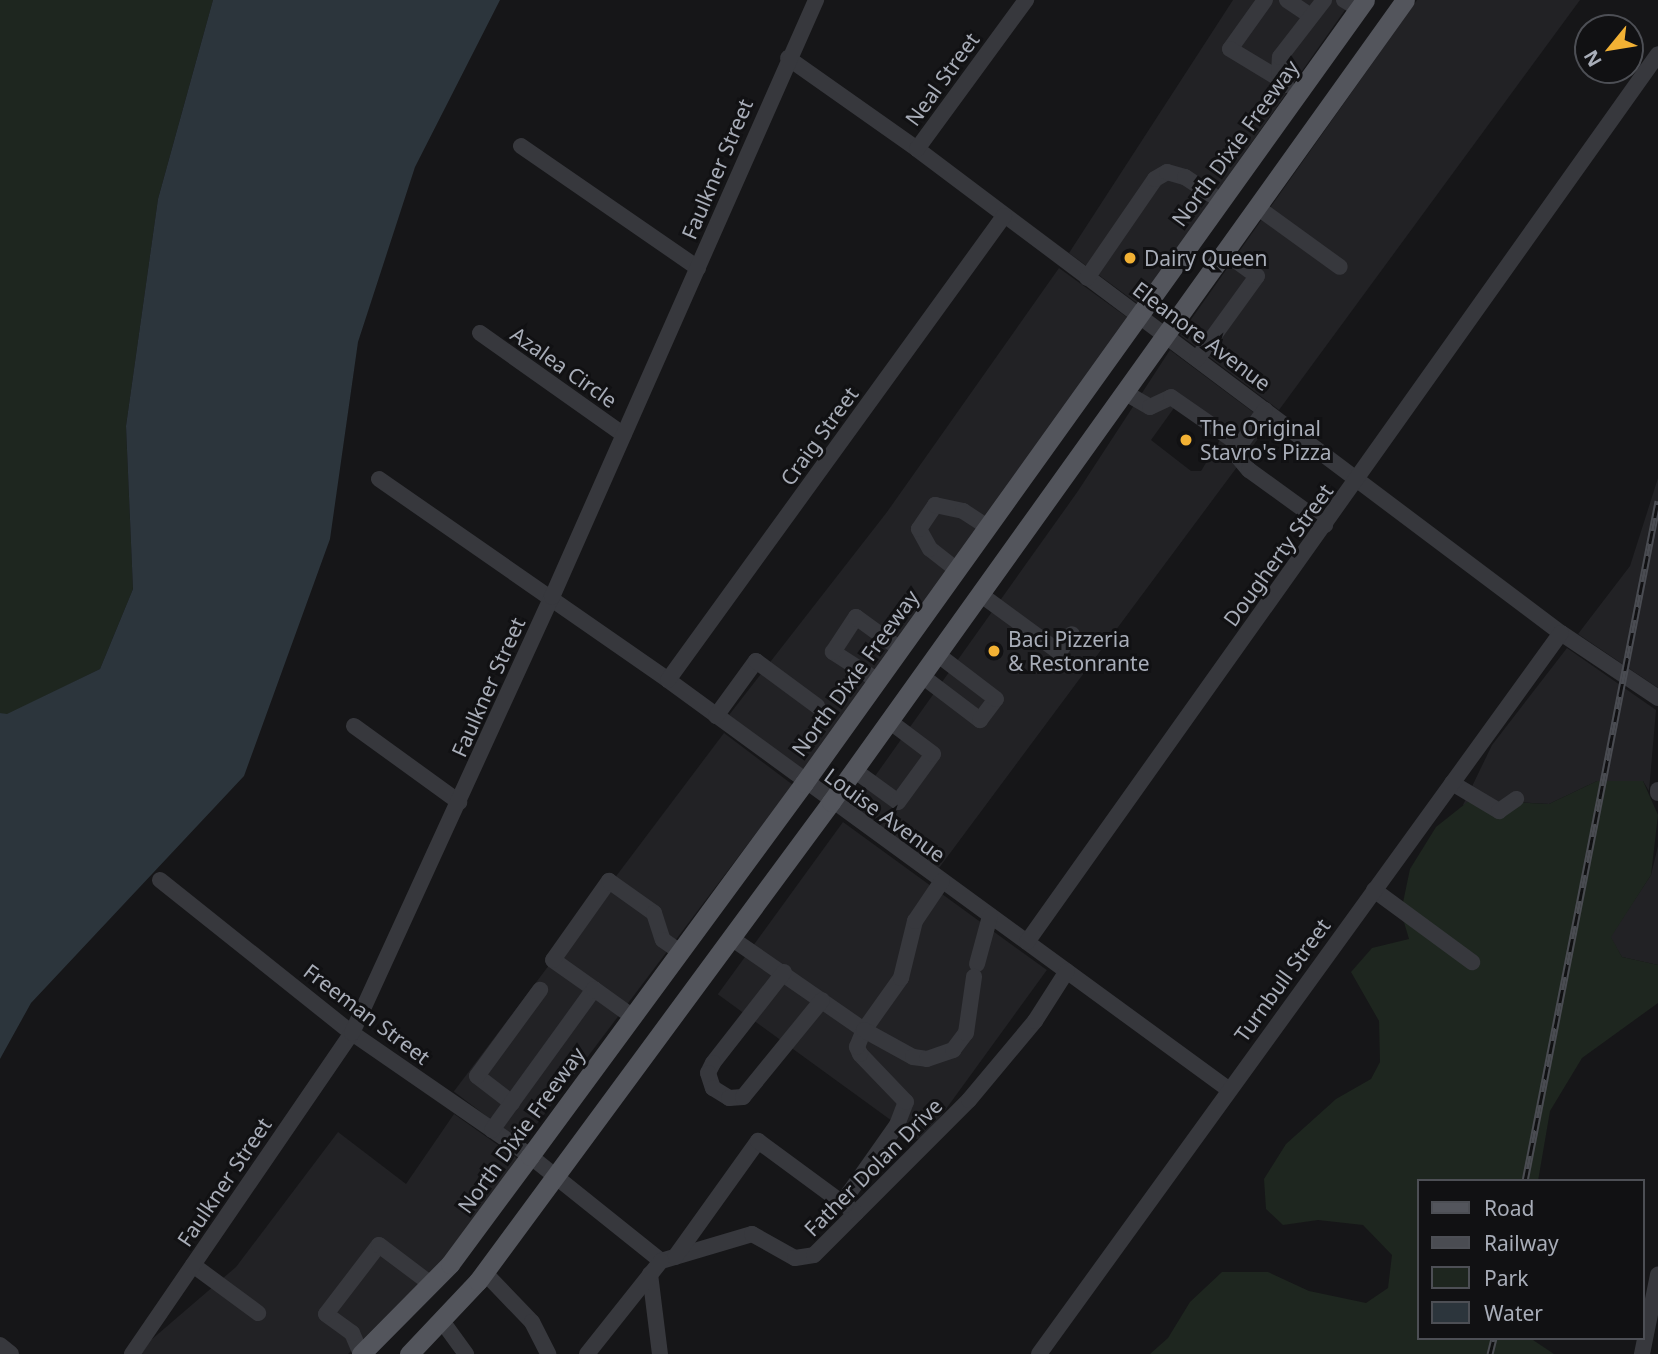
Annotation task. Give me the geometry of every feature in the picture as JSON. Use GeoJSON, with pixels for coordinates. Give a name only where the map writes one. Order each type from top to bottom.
{"type":"FeatureCollection","features":[{"type":"Feature","properties":{"kind":"main road"},"geometry":{"type":"LineString","coordinates":[[410,1354],[484,1272],[831,802],[1405,0]]}},
{"type":"Feature","properties":{"kind":"main road","name":"North Dixie Freeway"},"geometry":{"type":"LineString","coordinates":[[361,1354],[432,1285],[633,1017],[1222,201],[1297,95],[1356,3]]}},
{"type":"Feature","properties":{"kind":"street","name":"Faulkner Street"},"geometry":{"type":"LineString","coordinates":[[132,1354],[352,1033],[552,597],[788,58],[816,0]]}},
{"type":"Feature","properties":{"kind":"street","name":"Neal Street"},"geometry":{"type":"LineString","coordinates":[[917,149],[1026,0]]}},
{"type":"Feature","properties":{"kind":"street"},"geometry":{"type":"LineString","coordinates":[[1265,0],[1230,49],[1283,81],[1297,95]]}},
{"type":"Feature","properties":{"kind":"street"},"geometry":{"type":"LineString","coordinates":[[1287,0],[1308,15]]}},
{"type":"Feature","properties":{"kind":"street"},"geometry":{"type":"LineString","coordinates":[[1283,81],[1280,57],[1308,15],[1324,0]]}},
{"type":"Feature","properties":{"kind":"street","name":"Dougherty Street"},"geometry":{"type":"LineString","coordinates":[[1027,942],[1658,54]]}},
{"type":"Feature","properties":{"kind":"street","name":"Eleanore Avenue"},"geometry":{"type":"LineString","coordinates":[[788,58],[917,149],[1562,633],[1658,698]]}},
{"type":"Feature","properties":{"kind":"street"},"geometry":{"type":"LineString","coordinates":[[521,146],[698,268]]}},
{"type":"Feature","properties":{"kind":"street"},"geometry":{"type":"LineString","coordinates":[[1087,278],[1161,175],[1173,171],[1222,201]]}},
{"type":"Feature","properties":{"kind":"street"},"geometry":{"type":"LineString","coordinates":[[1256,207],[1340,267]]}},
{"type":"Feature","properties":{"kind":"street","name":"Craig Street"},"geometry":{"type":"LineString","coordinates":[[668,680],[1004,216]]}},
{"type":"Feature","properties":{"kind":"street"},"geometry":{"type":"LineString","coordinates":[[1197,359],[1257,276],[1224,252]]}},
{"type":"Feature","properties":{"kind":"street","name":"Azalea Circle"},"geometry":{"type":"LineString","coordinates":[[480,333],[624,435]]}},
{"type":"Feature","properties":{"kind":"street"},"geometry":{"type":"LineString","coordinates":[[1124,392],[1150,407],[1171,397],[1240,445]]}},
{"type":"Feature","properties":{"kind":"street"},"geometry":{"type":"LineString","coordinates":[[1265,410],[1240,445],[1238,457],[1249,470],[1325,525]]}},
{"type":"Feature","properties":{"kind":"street","name":"Louise Avenue"},"geometry":{"type":"LineString","coordinates":[[379,479],[668,680],[804,783],[1228,1089]]}},
{"type":"Feature","properties":{"kind":"street"},"geometry":{"type":"LineString","coordinates":[[957,570],[930,549],[919,529],[935,505],[963,511],[988,527]]}},
{"type":"Feature","properties":{"kind":"street"},"geometry":{"type":"LineString","coordinates":[[980,594],[1059,652],[1072,634]]}},
{"type":"Feature","properties":{"kind":"street"},"geometry":{"type":"LineString","coordinates":[[878,681],[833,652],[856,617],[900,649]]}},
{"type":"Feature","properties":{"kind":"street","name":"Turnbull Street"},"geometry":{"type":"LineString","coordinates":[[1038,1354],[1562,633]]}},
{"type":"Feature","properties":{"kind":"street"},"geometry":{"type":"LineString","coordinates":[[922,676],[980,720],[996,699],[937,653]]}},
{"type":"Feature","properties":{"kind":"street"},"geometry":{"type":"LineString","coordinates":[[716,716],[756,661],[817,706]]}},
{"type":"Feature","properties":{"kind":"street"},"geometry":{"type":"LineString","coordinates":[[854,770],[898,802],[933,754],[889,721]]}},
{"type":"Feature","properties":{"kind":"street"},"geometry":{"type":"LineString","coordinates":[[354,726],[459,802]]}},
{"type":"Feature","properties":{"kind":"street"},"geometry":{"type":"LineString","coordinates":[[1452,783],[1499,811],[1516,799]]}},
{"type":"Feature","properties":{"kind":"street","name":"Freeman Street"},"geometry":{"type":"LineString","coordinates":[[160,880],[352,1033],[555,1176]]}},
{"type":"Feature","properties":{"kind":"street"},"geometry":{"type":"LineString","coordinates":[[633,1017],[554,960],[609,881],[654,913],[663,940],[680,952]]}},
{"type":"Feature","properties":{"kind":"street"},"geometry":{"type":"LineString","coordinates":[[587,1354],[650,1274],[668,1259],[758,1141],[851,1209],[897,1125],[906,1102],[860,1054],[857,1047],[864,1030],[901,978],[915,921],[942,881]]}},
{"type":"Feature","properties":{"kind":"street"},"geometry":{"type":"LineString","coordinates":[[1374,890],[1472,962]]}},
{"type":"Feature","properties":{"kind":"street"},"geometry":{"type":"LineString","coordinates":[[731,938],[784,972],[864,1030],[913,1057],[940,1056],[953,1050],[966,1033],[975,970],[990,915]]}},
{"type":"Feature","properties":{"kind":"street","name":"Father Dolan Drive"},"geometry":{"type":"LineString","coordinates":[[668,1259],[752,1234],[795,1258],[814,1255],[851,1209],[969,1100],[1035,1021],[1067,971]]}},
{"type":"Feature","properties":{"kind":"street"},"geometry":{"type":"LineString","coordinates":[[784,972],[713,1063],[708,1073],[713,1088],[729,1098],[743,1097],[822,1000]]}},
{"type":"Feature","properties":{"kind":"street"},"geometry":{"type":"LineString","coordinates":[[492,1130],[594,989]]}},
{"type":"Feature","properties":{"kind":"street"},"geometry":{"type":"LineString","coordinates":[[512,1103],[477,1076],[540,990]]}},
{"type":"Feature","properties":{"kind":"street"},"geometry":{"type":"LineString","coordinates":[[555,1176],[668,1259]]}},
{"type":"Feature","properties":{"kind":"street"},"geometry":{"type":"LineString","coordinates":[[361,1354],[352,1333],[326,1314],[379,1245],[432,1285]]}},
{"type":"Feature","properties":{"kind":"street"},"geometry":{"type":"LineString","coordinates":[[193,1265],[258,1313]]}},
{"type":"Feature","properties":{"kind":"street"},"geometry":{"type":"LineString","coordinates":[[484,1272],[532,1322],[548,1354]]}},
{"type":"Feature","properties":{"kind":"street"},"geometry":{"type":"LineString","coordinates":[[650,1274],[660,1354]]}},
{"type":"Feature","properties":{"kind":"street"},"geometry":{"type":"LineString","coordinates":[[1642,1354],[1658,1275]]}},
{"type":"Feature","properties":{"kind":"street"},"geometry":{"type":"LineString","coordinates":[[442,1321],[466,1354]]}},
{"type":"Feature","properties":{"kind":"street"},"geometry":{"type":"LineString","coordinates":[[0,1345],[11,1354]]}},
{"type":"Feature","properties":{"kind":"shaded area"},"geometry":{"type":"Polygon","coordinates":[[[1233,0],[1352,0],[1138,304],[1069,253],[1233,0]]]}},
{"type":"Feature","properties":{"kind":"shaded area"},"geometry":{"type":"Polygon","coordinates":[[[1417,0],[1580,0],[1279,410],[1180,335],[1417,0]]]}},
{"type":"Feature","properties":{"kind":"shaded area"},"geometry":{"type":"Polygon","coordinates":[[[1059,268],[1128,318],[803,771],[729,715],[887,512],[1059,268]]]}},
{"type":"Feature","properties":{"kind":"shaded area"},"geometry":{"type":"Polygon","coordinates":[[[1170,350],[1269,424],[939,868],[853,807],[1078,491],[1170,350]],[[1174,408],[1151,440],[1191,471],[1201,471],[1220,440],[1174,408]]]}},
{"type":"Feature","properties":{"kind":"shaded area"},"geometry":{"type":"Polygon","coordinates":[[[1658,478],[1658,688],[1578,634],[1630,566],[1658,478]]]}},
{"type":"Feature","properties":{"kind":"shaded area"},"geometry":{"type":"Polygon","coordinates":[[[1567,648],[1656,710],[1649,791],[1643,781],[1597,781],[1549,804],[1501,801],[1463,805],[1492,745],[1567,648]]]}},
{"type":"Feature","properties":{"kind":"shaded area"},"geometry":{"type":"Polygon","coordinates":[[[724,733],[793,785],[522,1143],[454,1092],[724,733]]]}},
{"type":"Feature","properties":{"kind":"shaded area"},"geometry":{"type":"Polygon","coordinates":[[[843,822],[1047,970],[922,1142],[718,994],[843,822]]]}},
{"type":"Feature","properties":{"kind":"shaded area"},"geometry":{"type":"Polygon","coordinates":[[[1658,846],[1658,965],[1622,957],[1610,937],[1651,875],[1658,846]]]}},
{"type":"Feature","properties":{"kind":"shaded area"},"geometry":{"type":"Polygon","coordinates":[[[454,1114],[518,1159],[444,1259],[348,1354],[141,1354],[151,1340],[236,1267],[338,1132],[406,1184],[454,1114]]]}},
{"type":"Feature","properties":{"kind":"green space"},"geometry":{"type":"Polygon","coordinates":[[[0,0],[213,0],[158,199],[126,426],[133,589],[100,669],[7,715],[0,713],[0,0]]]}},
{"type":"Feature","properties":{"kind":"green space"},"geometry":{"type":"Polygon","coordinates":[[[1597,781],[1643,781],[1658,815],[1651,875],[1611,937],[1622,957],[1658,965],[1658,1003],[1582,1058],[1550,1111],[1538,1179],[1416,1179],[1416,1340],[1533,1340],[1554,1354],[1150,1354],[1168,1338],[1190,1302],[1222,1272],[1268,1272],[1309,1291],[1366,1303],[1388,1288],[1392,1255],[1363,1225],[1318,1220],[1283,1225],[1266,1209],[1264,1179],[1286,1144],[1336,1099],[1371,1079],[1380,1062],[1379,1021],[1351,972],[1372,948],[1409,939],[1401,912],[1410,869],[1436,827],[1470,800],[1549,804],[1597,781]]]}},
{"type":"Feature","properties":{"kind":"water"},"geometry":{"type":"Polygon","coordinates":[[[213,0],[500,0],[415,167],[358,342],[330,539],[244,776],[31,1003],[0,1059],[0,713],[7,714],[100,669],[133,589],[126,426],[158,199],[213,0]]]}},
{"type":"Feature","properties":{"kind":"railway"},"geometry":{"type":"LineString","coordinates":[[1525,1179],[1658,501]]}},
{"type":"Feature","properties":{"kind":"railway"},"geometry":{"type":"LineString","coordinates":[[1490,1354],[1494,1340]]}},
{"type":"Feature","properties":{"kind":"place","name":"Dairy Queen"},"geometry":{"type":"Point","coordinates":[1130,258]}},
{"type":"Feature","properties":{"kind":"place","name":"The Original Stavro's Pizza"},"geometry":{"type":"Point","coordinates":[1186,440]}},
{"type":"Feature","properties":{"kind":"place","name":"Baci Pizzeria & Restonrante"},"geometry":{"type":"Point","coordinates":[994,651]}}]}
